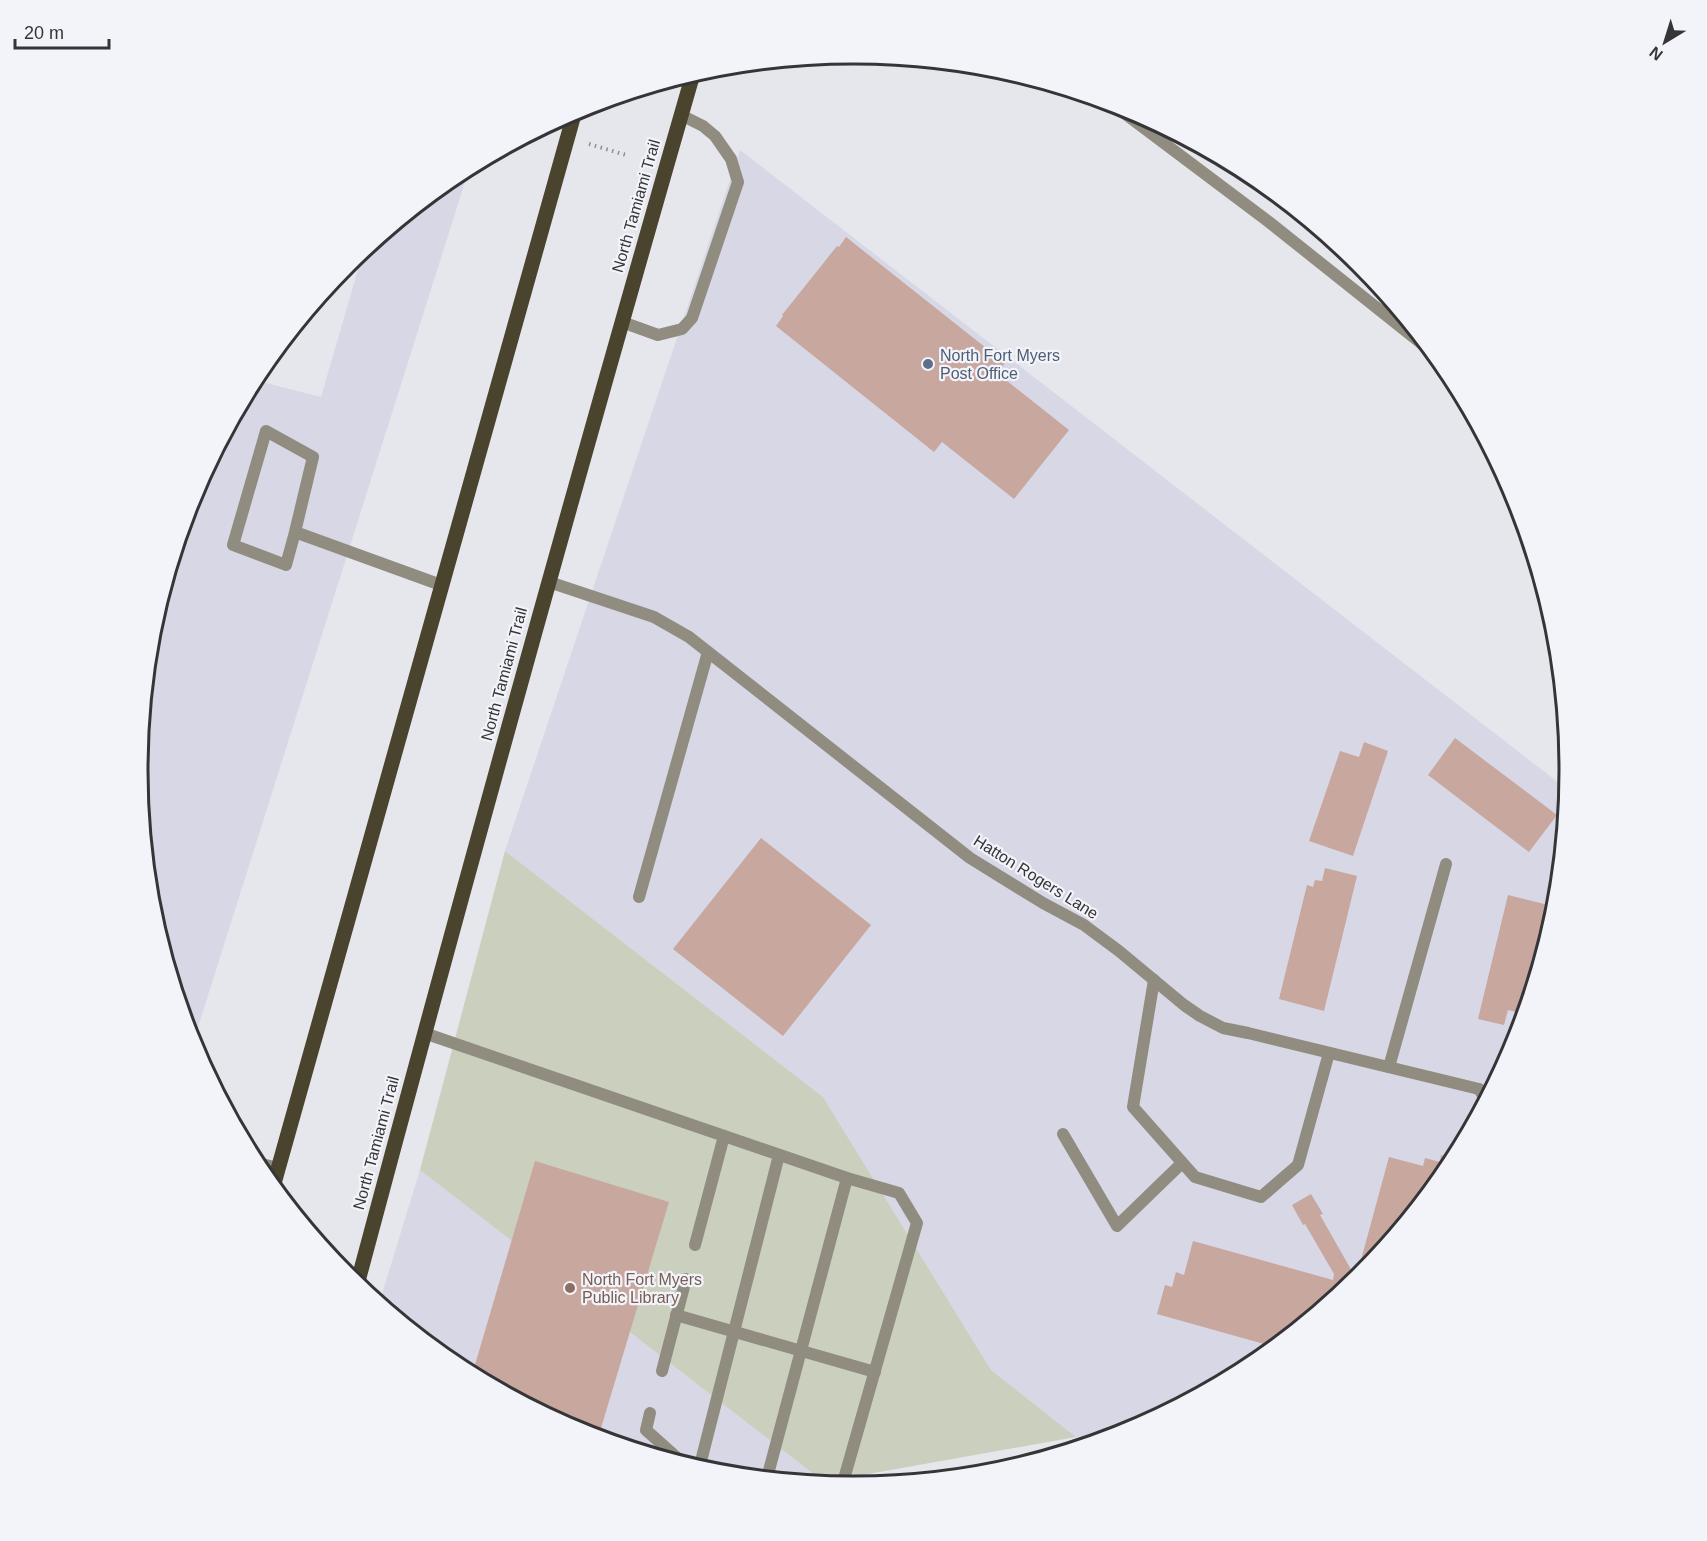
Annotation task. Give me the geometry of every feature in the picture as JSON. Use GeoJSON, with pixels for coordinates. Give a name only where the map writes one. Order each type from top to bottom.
{"type":"FeatureCollection","features":[{"type":"Feature","properties":{"kind":"main road","name":"North Tamiami Trail"},"geometry":{"type":"LineString","coordinates":[[360,1275],[549,582],[690,84]]}},
{"type":"Feature","properties":{"kind":"main road"},"geometry":{"type":"LineString","coordinates":[[276,1176],[572,123]]}},
{"type":"Feature","properties":{"kind":"street"},"geometry":{"type":"LineString","coordinates":[[622,322],[658,335],[682,329],[692,318],[738,182],[731,159],[715,136],[703,126],[681,115]]}},
{"type":"Feature","properties":{"kind":"street"},"geometry":{"type":"LineString","coordinates":[[1141,126],[1269,222],[1405,330]]}},
{"type":"Feature","properties":{"kind":"street"},"geometry":{"type":"LineString","coordinates":[[266,431],[313,457],[295,532],[286,565],[233,545],[266,431]]}},
{"type":"Feature","properties":{"kind":"street"},"geometry":{"type":"LineString","coordinates":[[295,532],[441,585]]}},
{"type":"Feature","properties":{"kind":"street","name":"Hatton Rogers Lane"},"geometry":{"type":"LineString","coordinates":[[549,582],[654,617],[689,637],[970,858],[1043,903],[1084,925],[1184,1005],[1223,1028],[1389,1067],[1481,1095]]}},
{"type":"Feature","properties":{"kind":"street"},"geometry":{"type":"LineString","coordinates":[[639,897],[708,652]]}},
{"type":"Feature","properties":{"kind":"street"},"geometry":{"type":"LineString","coordinates":[[1389,1067],[1446,864]]}},
{"type":"Feature","properties":{"kind":"street"},"geometry":{"type":"LineString","coordinates":[[1154,980],[1133,1107],[1195,1177],[1261,1197],[1298,1165],[1329,1053]]}},
{"type":"Feature","properties":{"kind":"street"},"geometry":{"type":"LineString","coordinates":[[424,1033],[847,1178],[899,1193],[917,1224],[845,1476]]}},
{"type":"Feature","properties":{"kind":"street"},"geometry":{"type":"LineString","coordinates":[[1064,1134],[1117,1226],[1182,1163]]}},
{"type":"Feature","properties":{"kind":"street"},"geometry":{"type":"LineString","coordinates":[[695,1245],[724,1136]]}},
{"type":"Feature","properties":{"kind":"street"},"geometry":{"type":"LineString","coordinates":[[701,1459],[779,1155]]}},
{"type":"Feature","properties":{"kind":"street"},"geometry":{"type":"LineString","coordinates":[[268,1165],[278,1168]]}},
{"type":"Feature","properties":{"kind":"street"},"geometry":{"type":"LineString","coordinates":[[769,1471],[847,1178]]}},
{"type":"Feature","properties":{"kind":"street"},"geometry":{"type":"LineString","coordinates":[[662,1371],[686,1279]]}},
{"type":"Feature","properties":{"kind":"street"},"geometry":{"type":"LineString","coordinates":[[676,1315],[875,1372]]}},
{"type":"Feature","properties":{"kind":"street"},"geometry":{"type":"LineString","coordinates":[[650,1413],[646,1430],[670,1452]]}},
{"type":"Feature","properties":{"kind":"path"},"geometry":{"type":"LineString","coordinates":[[584,142],[626,155]]}},
{"type":"Feature","properties":{"kind":"shaded area"},"geometry":{"type":"Polygon","coordinates":[[[740,150],[1559,783],[1558,817],[1546,908],[1522,997],[1487,1083],[1441,1163],[1414,1200],[1353,1270],[1283,1331],[1246,1358],[1166,1404],[1124,1423],[1093,1434],[1076,1437],[991,1370],[823,1097],[505,851],[740,150]]]}},
{"type":"Feature","properties":{"kind":"shaded area"},"geometry":{"type":"Polygon","coordinates":[[[466,180],[197,1030],[172,953],[161,908],[149,817],[147,770],[149,724],[161,633],[185,544],[201,500],[220,458],[263,382],[321,397],[359,267],[424,210],[466,180]]]}},
{"type":"Feature","properties":{"kind":"shaded area"},"geometry":{"type":"Polygon","coordinates":[[[420,1170],[815,1475],[716,1463],[627,1439],[583,1423],[541,1404],[461,1358],[382,1295],[420,1170]]]}},
{"type":"Feature","properties":{"kind":"green space"},"geometry":{"type":"Polygon","coordinates":[[[505,851],[823,1097],[991,1370],[1076,1437],[858,1476],[815,1475],[420,1170],[505,851]]]}},
{"type":"Feature","properties":{"kind":"building"},"geometry":{"type":"Polygon","coordinates":[[[846,237],[1005,363],[997,373],[1069,430],[1014,499],[942,442],[934,452],[776,326],[782,315],[846,237]]]}},
{"type":"Feature","properties":{"kind":"building"},"geometry":{"type":"Polygon","coordinates":[[[1455,738],[1557,815],[1529,852],[1428,775],[1455,738]]]}},
{"type":"Feature","properties":{"kind":"building"},"geometry":{"type":"Polygon","coordinates":[[[1364,742],[1388,751],[1353,856],[1309,841],[1340,751],[1359,757],[1364,742]]]}},
{"type":"Feature","properties":{"kind":"building"},"geometry":{"type":"Polygon","coordinates":[[[761,838],[871,925],[783,1036],[673,949],[761,838]]]}},
{"type":"Feature","properties":{"kind":"building"},"geometry":{"type":"Polygon","coordinates":[[[1325,868],[1357,876],[1324,1011],[1279,999],[1307,885],[1313,887],[1315,880],[1322,881],[1325,868]]]}},
{"type":"Feature","properties":{"kind":"building"},"geometry":{"type":"Polygon","coordinates":[[[1508,895],[1547,904],[1535,953],[1517,1012],[1508,1010],[1504,1025],[1478,1019],[1508,895]]]}},
{"type":"Feature","properties":{"kind":"building"},"geometry":{"type":"Polygon","coordinates":[[[1441,1155],[1445,1156],[1414,1200],[1361,1262],[1389,1157],[1423,1166],[1425,1158],[1440,1162],[1441,1155]]]}},
{"type":"Feature","properties":{"kind":"building","name":"North Fort Myers Public Library"},"geometry":{"type":"Polygon","coordinates":[[[535,1161],[669,1202],[601,1429],[541,1404],[475,1366],[535,1161]]]}},
{"type":"Feature","properties":{"kind":"building"},"geometry":{"type":"Polygon","coordinates":[[[1311,1194],[1323,1214],[1320,1215],[1352,1271],[1283,1331],[1265,1344],[1157,1314],[1165,1285],[1172,1287],[1176,1272],[1184,1275],[1193,1241],[1333,1280],[1334,1274],[1292,1205],[1311,1194]]]}},
{"type":"Feature","properties":{"kind":"place","name":"North Fort Myers Post Office"},"geometry":{"type":"Point","coordinates":[928,364]}},
{"type":"Feature","properties":{"kind":"place","name":"North Fort Myers Public Library"},"geometry":{"type":"Point","coordinates":[570,1288]}}]}
